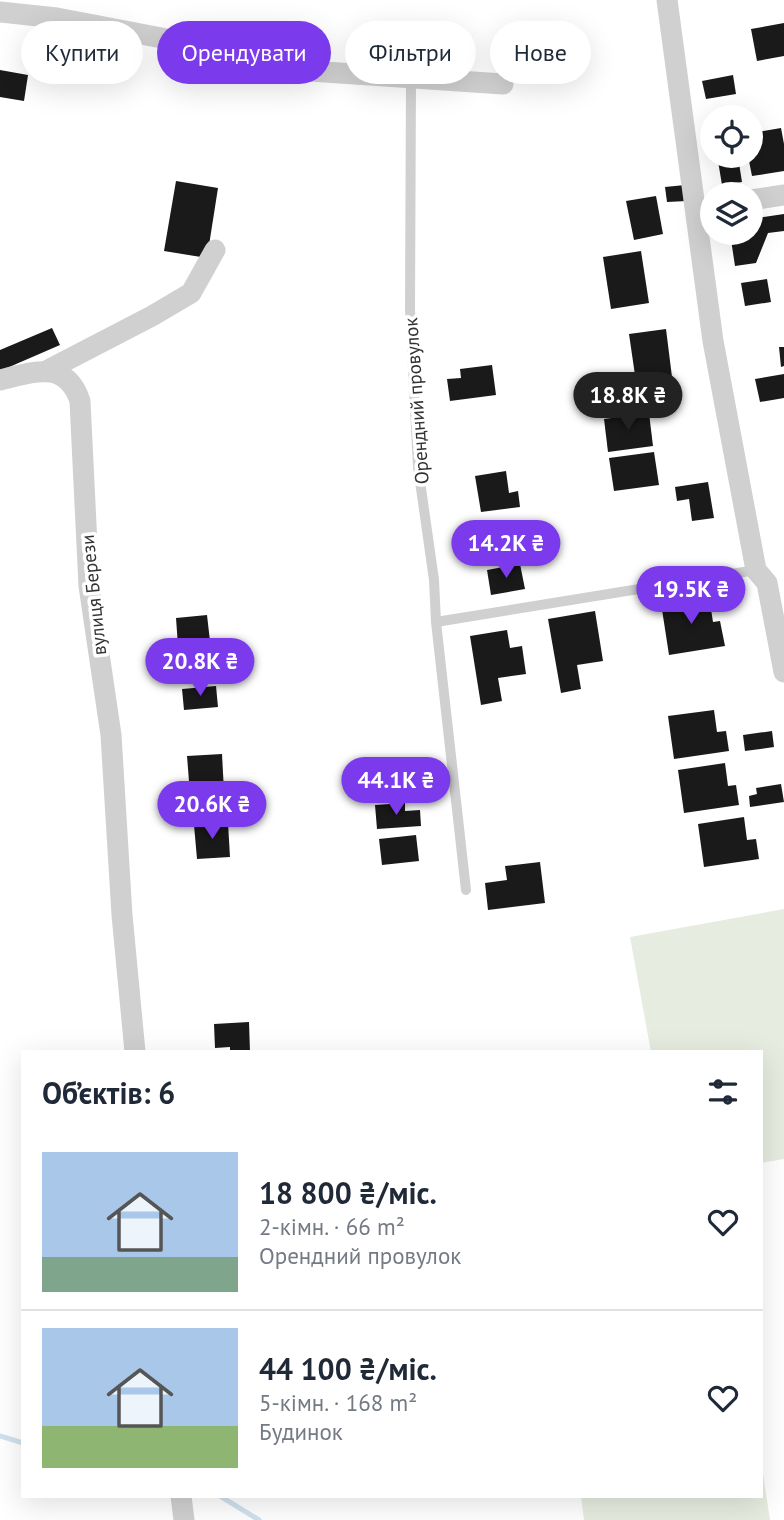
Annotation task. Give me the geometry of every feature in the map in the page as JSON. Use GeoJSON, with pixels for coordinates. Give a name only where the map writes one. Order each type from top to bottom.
{"type":"FeatureCollection","features":[{"type":"Feature","properties":{"kind":"street"},"geometry":{"type":"LineString","coordinates":[[667,0],[700,186]]}},
{"type":"Feature","properties":{"kind":"street"},"geometry":{"type":"LineString","coordinates":[[0,12],[60,9],[274,65],[345,73]]}},
{"type":"Feature","properties":{"kind":"street"},"geometry":{"type":"LineString","coordinates":[[476,83],[503,85]]}},
{"type":"Feature","properties":{"kind":"street"},"geometry":{"type":"LineString","coordinates":[[763,198],[784,195]]}},
{"type":"Feature","properties":{"kind":"street"},"geometry":{"type":"LineString","coordinates":[[707,245],[713,341],[769,578],[784,672]]}},
{"type":"Feature","properties":{"kind":"street"},"geometry":{"type":"LineString","coordinates":[[0,380],[46,371],[191,293],[215,250]]}},
{"type":"Feature","properties":{"kind":"street","name":"вулиця Берези"},"geometry":{"type":"LineString","coordinates":[[46,371],[58,373],[69,380],[80,401],[89,586],[111,735],[122,915],[135,1050]]}},
{"type":"Feature","properties":{"kind":"street"},"geometry":{"type":"LineString","coordinates":[[181,1498],[184,1520]]}},
{"type":"Feature","properties":{"kind":"lane","name":"Орендний провулок"},"geometry":{"type":"LineString","coordinates":[[411,84],[411,336],[418,467],[434,580],[436,622],[466,890]]}},
{"type":"Feature","properties":{"kind":"lane"},"geometry":{"type":"LineString","coordinates":[[436,622],[769,578]]}},
{"type":"Feature","properties":{"kind":"shaded area"},"geometry":{"type":"Polygon","coordinates":[[[784,909],[784,1159],[763,1163],[763,1050],[651,1050],[630,937],[784,909]]]}},
{"type":"Feature","properties":{"kind":"shaded area"},"geometry":{"type":"Polygon","coordinates":[[[763,1474],[770,1520],[584,1520],[581,1498],[763,1498],[763,1474]]]}},
{"type":"Feature","properties":{"kind":"building"},"geometry":{"type":"Polygon","coordinates":[[[784,23],[784,56],[757,61],[751,29],[784,23]]]}},
{"type":"Feature","properties":{"kind":"building"},"geometry":{"type":"Polygon","coordinates":[[[0,70],[21,74],[21,84],[27,84],[24,101],[0,97],[0,70]]]}},
{"type":"Feature","properties":{"kind":"building"},"geometry":{"type":"Polygon","coordinates":[[[733,75],[736,94],[706,99],[702,81],[733,75]]]}},
{"type":"Feature","properties":{"kind":"building"},"geometry":{"type":"Polygon","coordinates":[[[781,128],[784,171],[752,176],[750,168],[763,168],[763,131],[781,128]]]}},
{"type":"Feature","properties":{"kind":"building"},"geometry":{"type":"Polygon","coordinates":[[[719,168],[740,168],[742,182],[722,182],[719,168]]]}},
{"type":"Feature","properties":{"kind":"building"},"geometry":{"type":"Polygon","coordinates":[[[176,181],[218,188],[207,258],[164,251],[176,181]]]}},
{"type":"Feature","properties":{"kind":"building"},"geometry":{"type":"Polygon","coordinates":[[[685,185],[687,201],[667,202],[665,187],[685,185]]]}},
{"type":"Feature","properties":{"kind":"building"},"geometry":{"type":"Polygon","coordinates":[[[656,196],[663,234],[634,240],[626,201],[656,196]]]}},
{"type":"Feature","properties":{"kind":"building"},"geometry":{"type":"Polygon","coordinates":[[[784,214],[784,231],[768,233],[756,263],[735,266],[732,245],[763,245],[763,217],[784,214]]]}},
{"type":"Feature","properties":{"kind":"building"},"geometry":{"type":"Polygon","coordinates":[[[641,251],[649,303],[611,309],[603,257],[641,251]]]}},
{"type":"Feature","properties":{"kind":"building"},"geometry":{"type":"Polygon","coordinates":[[[767,279],[771,302],[745,306],[741,283],[767,279]]]}},
{"type":"Feature","properties":{"kind":"building"},"geometry":{"type":"Polygon","coordinates":[[[52,328],[60,345],[0,371],[0,350],[52,328]]]}},
{"type":"Feature","properties":{"kind":"building"},"geometry":{"type":"Polygon","coordinates":[[[666,329],[672,377],[636,382],[629,334],[666,329]]]}},
{"type":"Feature","properties":{"kind":"building"},"geometry":{"type":"Polygon","coordinates":[[[779,347],[784,347],[784,366],[781,367],[779,347]]]}},
{"type":"Feature","properties":{"kind":"building"},"geometry":{"type":"Polygon","coordinates":[[[492,365],[496,395],[450,401],[447,379],[461,378],[460,369],[492,365]]]}},
{"type":"Feature","properties":{"kind":"building"},"geometry":{"type":"Polygon","coordinates":[[[784,374],[784,398],[760,402],[755,379],[784,374]]]}},
{"type":"Feature","properties":{"kind":"building"},"geometry":{"type":"Polygon","coordinates":[[[649,413],[653,446],[608,452],[604,419],[649,413]]]}},
{"type":"Feature","properties":{"kind":"building"},"geometry":{"type":"Polygon","coordinates":[[[654,452],[659,485],[614,491],[609,458],[654,452]]]}},
{"type":"Feature","properties":{"kind":"building"},"geometry":{"type":"Polygon","coordinates":[[[506,471],[509,493],[518,491],[520,507],[481,512],[475,476],[506,471]]]}},
{"type":"Feature","properties":{"kind":"building"},"geometry":{"type":"Polygon","coordinates":[[[708,482],[714,518],[692,521],[689,499],[677,501],[675,487],[708,482]]]}},
{"type":"Feature","properties":{"kind":"building"},"geometry":{"type":"Polygon","coordinates":[[[520,524],[524,549],[485,554],[482,529],[520,524]]]}},
{"type":"Feature","properties":{"kind":"building"},"geometry":{"type":"Polygon","coordinates":[[[520,564],[525,589],[491,595],[487,570],[520,564]]]}},
{"type":"Feature","properties":{"kind":"building"},"geometry":{"type":"Polygon","coordinates":[[[709,596],[713,622],[720,621],[725,646],[669,655],[661,603],[709,596]]]}},
{"type":"Feature","properties":{"kind":"building"},"geometry":{"type":"Polygon","coordinates":[[[595,611],[603,661],[577,665],[581,689],[561,693],[548,619],[595,611]]]}},
{"type":"Feature","properties":{"kind":"building"},"geometry":{"type":"Polygon","coordinates":[[[207,615],[211,650],[197,652],[197,644],[178,646],[176,618],[207,615]]]}},
{"type":"Feature","properties":{"kind":"building"},"geometry":{"type":"Polygon","coordinates":[[[507,630],[510,648],[522,646],[526,674],[498,678],[502,701],[481,705],[470,636],[507,630]]]}},
{"type":"Feature","properties":{"kind":"building"},"geometry":{"type":"Polygon","coordinates":[[[216,686],[218,707],[184,710],[182,689],[216,686]]]}},
{"type":"Feature","properties":{"kind":"building"},"geometry":{"type":"Polygon","coordinates":[[[714,710],[717,732],[726,731],[729,751],[674,759],[668,716],[714,710]]]}},
{"type":"Feature","properties":{"kind":"building"},"geometry":{"type":"Polygon","coordinates":[[[772,731],[774,747],[745,751],[743,735],[772,731]]]}},
{"type":"Feature","properties":{"kind":"building"},"geometry":{"type":"Polygon","coordinates":[[[222,754],[224,791],[190,794],[187,756],[222,754]]]}},
{"type":"Feature","properties":{"kind":"building"},"geometry":{"type":"Polygon","coordinates":[[[725,763],[728,786],[736,785],[739,805],[684,813],[678,770],[725,763]]]}},
{"type":"Feature","properties":{"kind":"building"},"geometry":{"type":"Polygon","coordinates":[[[781,784],[784,802],[750,807],[749,796],[757,794],[756,788],[781,784]]]}},
{"type":"Feature","properties":{"kind":"building"},"geometry":{"type":"Polygon","coordinates":[[[405,803],[405,811],[420,810],[421,826],[377,829],[375,805],[405,803]]]}},
{"type":"Feature","properties":{"kind":"building"},"geometry":{"type":"Polygon","coordinates":[[[744,817],[747,840],[756,839],[759,859],[704,867],[698,824],[744,817]]]}},
{"type":"Feature","properties":{"kind":"building"},"geometry":{"type":"Polygon","coordinates":[[[228,823],[230,857],[197,859],[194,825],[228,823]]]}},
{"type":"Feature","properties":{"kind":"building"},"geometry":{"type":"Polygon","coordinates":[[[416,835],[419,861],[382,865],[379,839],[416,835]]]}},
{"type":"Feature","properties":{"kind":"building"},"geometry":{"type":"Polygon","coordinates":[[[540,862],[545,903],[488,910],[485,883],[507,880],[505,866],[540,862]]]}},
{"type":"Feature","properties":{"kind":"building"},"geometry":{"type":"Polygon","coordinates":[[[249,1022],[250,1050],[215,1048],[214,1024],[249,1022]]]}},
{"type":"Feature","properties":{"kind":"waterway"},"geometry":{"type":"LineString","coordinates":[[0,1436],[21,1442]]}},
{"type":"Feature","properties":{"kind":"waterway"},"geometry":{"type":"LineString","coordinates":[[223,1498],[259,1520]]}}]}
